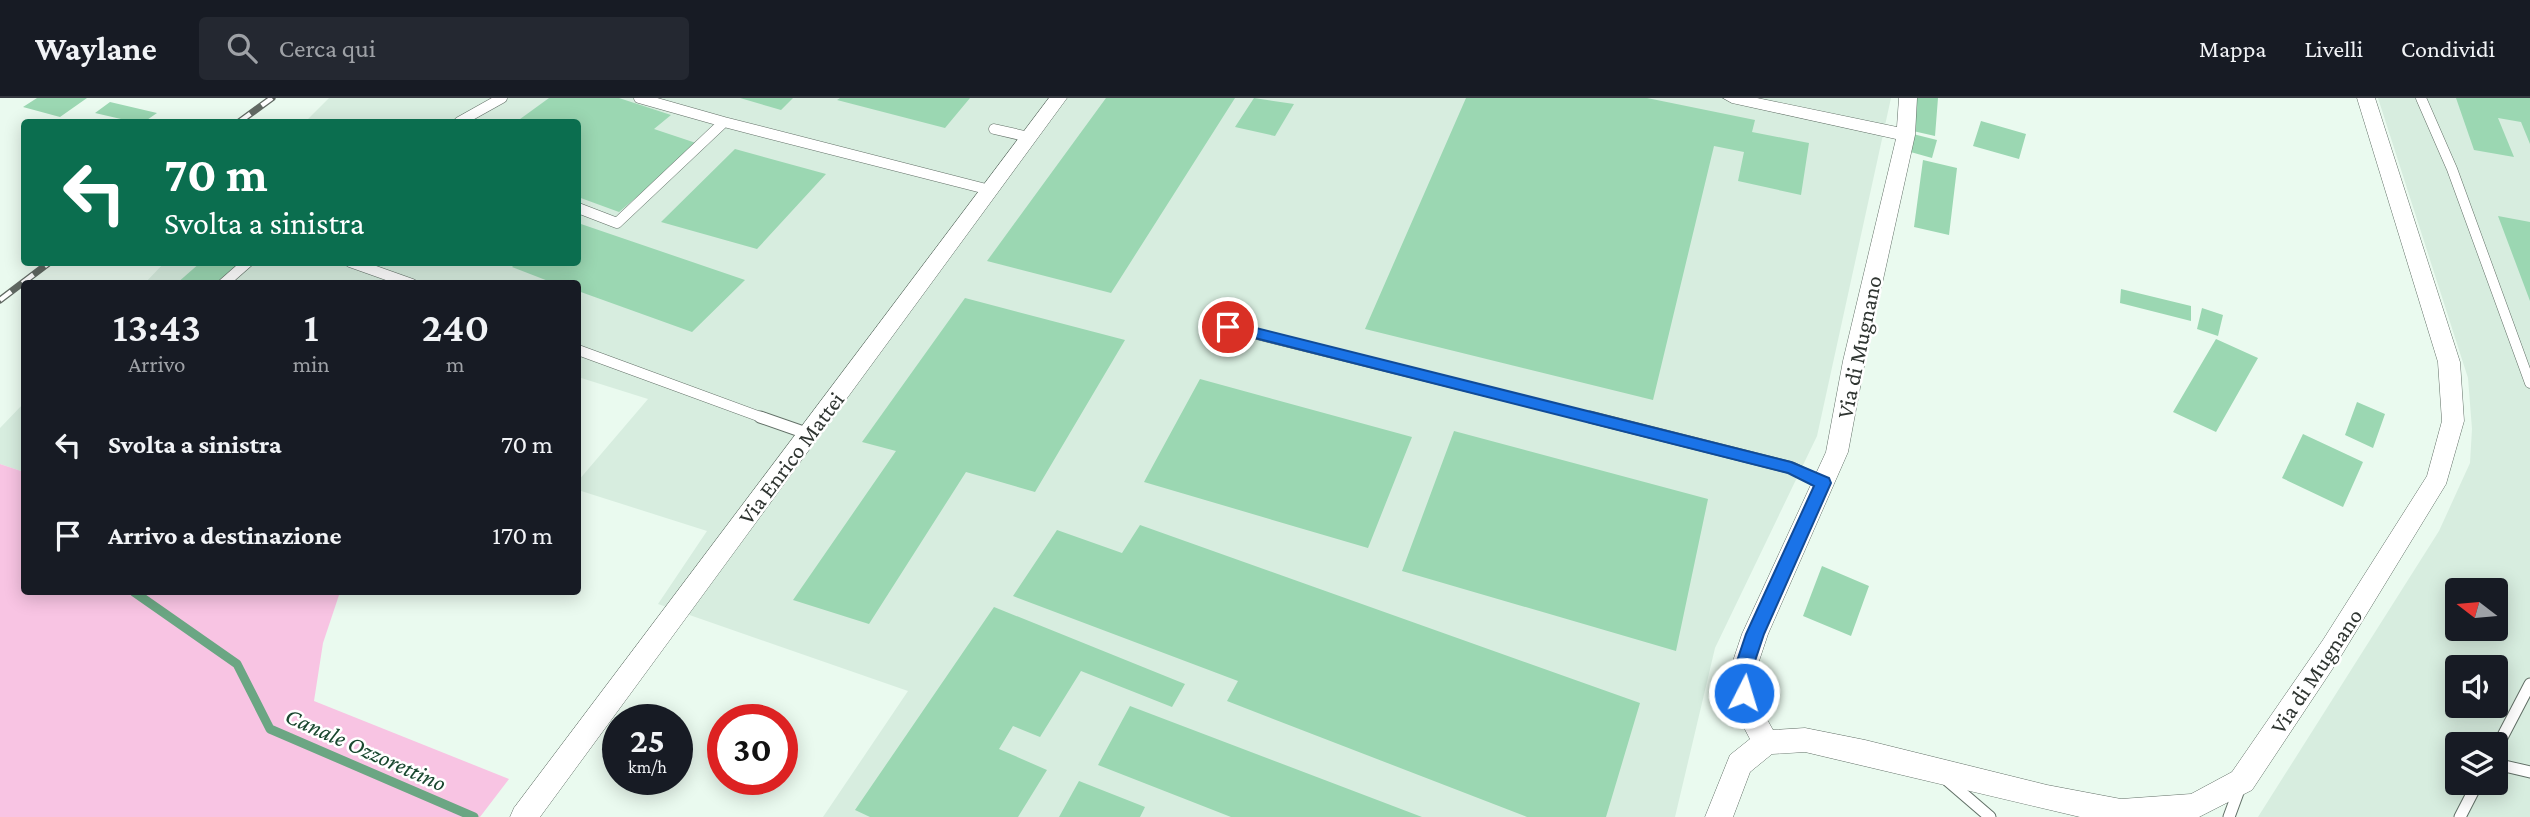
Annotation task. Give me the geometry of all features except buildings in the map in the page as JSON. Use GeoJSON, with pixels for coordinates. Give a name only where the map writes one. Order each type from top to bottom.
{"type":"FeatureCollection","features":[{"type":"Feature","properties":{"kind":"street","name":"Via Enrico Mattei"},"geometry":{"type":"LineString","coordinates":[[524,817],[1058,98]]}},
{"type":"Feature","properties":{"kind":"street"},"geometry":{"type":"LineString","coordinates":[[1732,98],[1906,135]]}},
{"type":"Feature","properties":{"kind":"street","name":"Via di Mugnano"},"geometry":{"type":"LineString","coordinates":[[1908,98],[1906,135],[1854,361],[1837,452],[1755,634],[1741,676],[1747,709],[1766,741],[1805,740],[2122,815],[2194,806],[2242,781],[2332,648],[2438,478],[2453,421],[2449,362],[2366,98]]}},
{"type":"Feature","properties":{"kind":"street"},"geometry":{"type":"LineString","coordinates":[[1718,817],[1740,764],[1766,741]]}},
{"type":"Feature","properties":{"kind":"lane"},"geometry":{"type":"LineString","coordinates":[[464,119],[502,98]]}},
{"type":"Feature","properties":{"kind":"lane"},"geometry":{"type":"LineString","coordinates":[[639,98],[990,190]]}},
{"type":"Feature","properties":{"kind":"lane"},"geometry":{"type":"LineString","coordinates":[[2421,98],[2452,170],[2530,383]]}},
{"type":"Feature","properties":{"kind":"lane"},"geometry":{"type":"LineString","coordinates":[[581,209],[617,223],[724,122]]}},
{"type":"Feature","properties":{"kind":"lane"},"geometry":{"type":"LineString","coordinates":[[994,129],[1029,137]]}},
{"type":"Feature","properties":{"kind":"lane"},"geometry":{"type":"LineString","coordinates":[[228,280],[243,266]]}},
{"type":"Feature","properties":{"kind":"lane"},"geometry":{"type":"LineString","coordinates":[[361,266],[401,280]]}},
{"type":"Feature","properties":{"kind":"lane"},"geometry":{"type":"LineString","coordinates":[[1228,327],[1791,468],[1823,483]]}},
{"type":"Feature","properties":{"kind":"lane"},"geometry":{"type":"LineString","coordinates":[[581,351],[685,392],[809,434]]}},
{"type":"Feature","properties":{"kind":"lane"},"geometry":{"type":"LineString","coordinates":[[2505,732],[2530,684]]}},
{"type":"Feature","properties":{"kind":"lane"},"geometry":{"type":"LineString","coordinates":[[2508,767],[2530,772]]}},
{"type":"Feature","properties":{"kind":"lane"},"geometry":{"type":"LineString","coordinates":[[1934,769],[1990,817]]}},
{"type":"Feature","properties":{"kind":"lane"},"geometry":{"type":"LineString","coordinates":[[2229,817],[2242,781]]}},
{"type":"Feature","properties":{"kind":"lane"},"geometry":{"type":"LineString","coordinates":[[2460,817],[2471,795]]}},
{"type":"Feature","properties":{"kind":"shaded area"},"geometry":{"type":"Polygon","coordinates":[[[329,98],[1891,98],[1817,436],[1715,648],[1675,817],[823,817],[908,691],[658,604],[707,531],[581,491],[581,477],[648,399],[581,378],[581,280],[148,280],[161,266],[581,266],[581,119],[308,119],[329,98]]]}},
{"type":"Feature","properties":{"kind":"shaded area"},"geometry":{"type":"Polygon","coordinates":[[[2378,98],[2530,98],[2530,817],[2258,817],[2439,531],[2470,463],[2472,429],[2468,378],[2378,98]]]}},
{"type":"Feature","properties":{"kind":"shaded area"},"geometry":{"type":"Polygon","coordinates":[[[21,406],[21,471],[0,464],[0,428],[21,406]]]}},
{"type":"Feature","properties":{"kind":"shaded area"},"geometry":{"type":"Polygon","coordinates":[[[0,464],[21,471],[21,595],[339,595],[323,643],[314,701],[509,779],[480,817],[0,817],[0,464]]]}},
{"type":"Feature","properties":{"kind":"waterway","name":"Canale Ozzorettino"},"geometry":{"type":"LineString","coordinates":[[138,595],[237,664],[270,729],[474,817]]}},
{"type":"Feature","properties":{"kind":"railway"},"geometry":{"type":"LineString","coordinates":[[243,119],[272,98]]}},
{"type":"Feature","properties":{"kind":"railway"},"geometry":{"type":"LineString","coordinates":[[26,280],[45,266]]}},
{"type":"Feature","properties":{"kind":"railway"},"geometry":{"type":"LineString","coordinates":[[0,300],[21,284]]}},
{"type":"Feature","properties":{"kind":"route"},"geometry":{"type":"LineString","coordinates":[[1228,327],[1791,468],[1823,483],[1755,634],[1741,676],[1744,693]]}}]}
